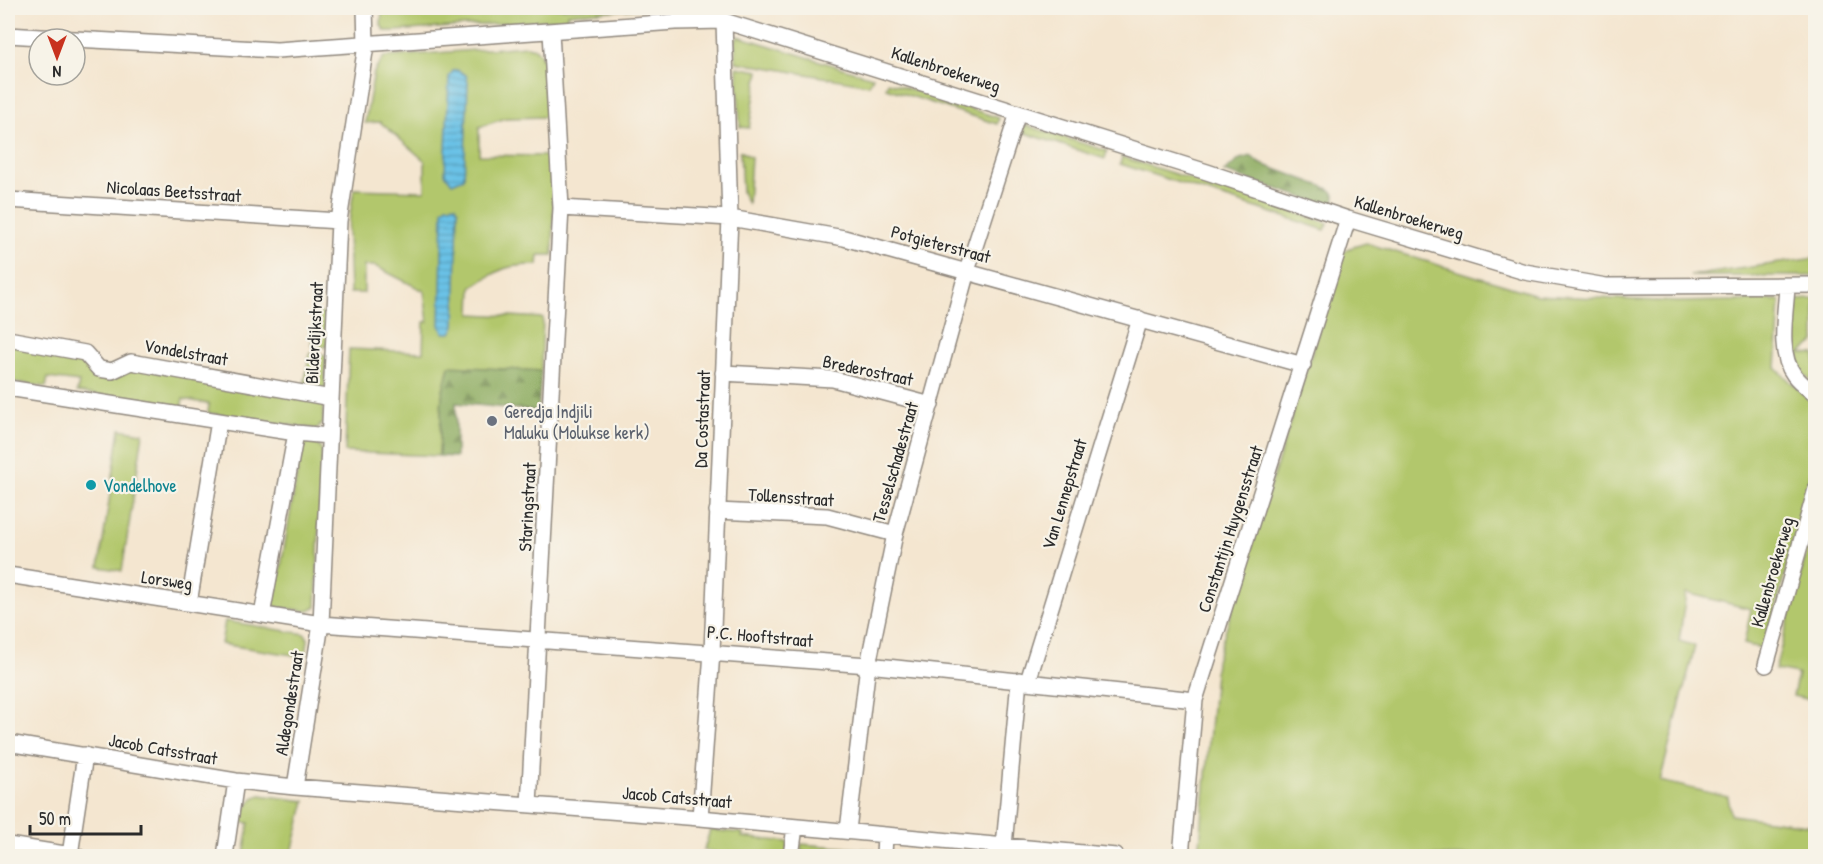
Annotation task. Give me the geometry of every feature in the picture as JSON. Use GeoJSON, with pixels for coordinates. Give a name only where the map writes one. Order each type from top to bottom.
{"type":"FeatureCollection","features":[{"type":"Feature","properties":{"kind":"street","name":"Bilderdijkstraat"},"geometry":{"type":"LineString","coordinates":[[321,624],[339,221],[366,45],[365,8]]}},
{"type":"Feature","properties":{"kind":"street","name":"Kallenbroekerweg"},"geometry":{"type":"LineString","coordinates":[[87,40],[277,50],[551,32],[674,15],[724,21],[1494,264],[1565,280],[1606,286],[1645,288],[1815,285]]}},
{"type":"Feature","properties":{"kind":"street","name":"Da Costastraat"},"geometry":{"type":"LineString","coordinates":[[700,818],[712,652],[730,218],[724,21]]}},
{"type":"Feature","properties":{"kind":"street","name":"Staringstraat"},"geometry":{"type":"LineString","coordinates":[[529,805],[540,639],[561,208],[551,32]]}},
{"type":"Feature","properties":{"kind":"street","name":"Kallenbroekerweg"},"geometry":{"type":"LineString","coordinates":[[8,35],[27,36]]}},
{"type":"Feature","properties":{"kind":"street","name":"Tesselschadestraat"},"geometry":{"type":"LineString","coordinates":[[848,830],[868,665],[895,534],[967,271],[1018,113]]}},
{"type":"Feature","properties":{"kind":"street","name":"Nicolaas Beetsstraat"},"geometry":{"type":"LineString","coordinates":[[8,200],[339,221]]}},
{"type":"Feature","properties":{"kind":"street","name":"Potgieterstraat"},"geometry":{"type":"LineString","coordinates":[[561,208],[730,218],[844,238],[1303,365]]}},
{"type":"Feature","properties":{"kind":"street","name":"Constantijn Huygensstraat"},"geometry":{"type":"LineString","coordinates":[[1181,856],[1195,700],[1348,219]]}},
{"type":"Feature","properties":{"kind":"street"},"geometry":{"type":"LineString","coordinates":[[1787,286],[1785,345],[1788,361],[1794,375],[1815,395]]}},
{"type":"Feature","properties":{"kind":"street","name":"Van Lennepstraat"},"geometry":{"type":"LineString","coordinates":[[1004,846],[1023,680],[1140,319]]}},
{"type":"Feature","properties":{"kind":"street","name":"Vondelstraat"},"geometry":{"type":"LineString","coordinates":[[8,339],[85,353],[99,369],[112,371],[126,363],[135,362],[331,398]]}},
{"type":"Feature","properties":{"kind":"street","name":"Brederostraat"},"geometry":{"type":"LineString","coordinates":[[723,373],[832,379],[931,405]]}},
{"type":"Feature","properties":{"kind":"street"},"geometry":{"type":"LineString","coordinates":[[8,388],[296,433],[329,436]]}},
{"type":"Feature","properties":{"kind":"street"},"geometry":{"type":"LineString","coordinates":[[189,603],[219,421]]}},
{"type":"Feature","properties":{"kind":"street"},"geometry":{"type":"LineString","coordinates":[[262,615],[296,433]]}},
{"type":"Feature","properties":{"kind":"street","name":"Kallenbroekerweg"},"geometry":{"type":"LineString","coordinates":[[1766,665],[1815,489]]}},
{"type":"Feature","properties":{"kind":"street","name":"Tollensstraat"},"geometry":{"type":"LineString","coordinates":[[717,511],[827,516],[895,534]]}},
{"type":"Feature","properties":{"kind":"street","name":"Lorsweg"},"geometry":{"type":"LineString","coordinates":[[8,575],[321,624]]}},
{"type":"Feature","properties":{"kind":"street","name":"P.C. Hooftstraat"},"geometry":{"type":"LineString","coordinates":[[321,624],[868,665],[1195,700]]}},
{"type":"Feature","properties":{"kind":"street","name":"Aldegondestraat"},"geometry":{"type":"LineString","coordinates":[[296,788],[321,624]]}},
{"type":"Feature","properties":{"kind":"street","name":"Jacob Catsstraat"},"geometry":{"type":"LineString","coordinates":[[8,743],[236,781],[296,788],[848,830],[1116,856]]}},
{"type":"Feature","properties":{"kind":"street","name":"Jacob Catsstraat"},"geometry":{"type":"LineString","coordinates":[[73,856],[85,755]]}},
{"type":"Feature","properties":{"kind":"street","name":"Jacob Catsstraat"},"geometry":{"type":"LineString","coordinates":[[225,856],[236,781]]}},
{"type":"Feature","properties":{"kind":"street"},"geometry":{"type":"LineString","coordinates":[[791,856],[795,827]]}},
{"type":"Feature","properties":{"kind":"street"},"geometry":{"type":"LineString","coordinates":[[884,856],[885,835]]}},
{"type":"Feature","properties":{"kind":"street"},"geometry":{"type":"LineString","coordinates":[[8,845],[73,856]]}},
{"type":"Feature","properties":{"kind":"green space"},"geometry":{"type":"Polygon","coordinates":[[[382,8],[433,8],[433,11],[475,8],[652,8],[567,14],[567,19],[385,31],[381,25],[382,8]]]}},
{"type":"Feature","properties":{"kind":"green space"},"geometry":{"type":"Polygon","coordinates":[[[738,36],[873,77],[869,85],[736,62],[735,42],[738,36]]]}},
{"type":"Feature","properties":{"kind":"green space"},"geometry":{"type":"Polygon","coordinates":[[[527,46],[535,48],[545,60],[546,117],[506,118],[479,127],[479,155],[549,156],[554,190],[553,255],[539,255],[538,265],[503,269],[472,287],[471,314],[543,318],[541,371],[449,367],[442,395],[439,456],[345,452],[349,349],[423,352],[424,322],[428,322],[424,291],[375,266],[364,266],[364,293],[350,293],[348,229],[354,189],[425,191],[425,161],[380,122],[365,123],[374,72],[384,57],[527,46]]]}},
{"type":"Feature","properties":{"kind":"green space"},"geometry":{"type":"Polygon","coordinates":[[[737,67],[759,71],[749,128],[740,127],[737,67]]]}},
{"type":"Feature","properties":{"kind":"green space"},"geometry":{"type":"Polygon","coordinates":[[[888,82],[999,118],[997,124],[886,88],[888,82]]]}},
{"type":"Feature","properties":{"kind":"green space"},"geometry":{"type":"Polygon","coordinates":[[[1025,125],[1107,151],[1105,159],[1022,132],[1025,125]]]}},
{"type":"Feature","properties":{"kind":"green space"},"geometry":{"type":"Polygon","coordinates":[[[740,151],[751,157],[748,204],[742,192],[740,151]]]}},
{"type":"Feature","properties":{"kind":"green space"},"geometry":{"type":"Polygon","coordinates":[[[1251,156],[1259,163],[1330,189],[1335,196],[1333,207],[1224,172],[1240,159],[1251,156]]]}},
{"type":"Feature","properties":{"kind":"green space"},"geometry":{"type":"Polygon","coordinates":[[[1122,157],[1328,223],[1325,230],[1120,164],[1122,157]]]}},
{"type":"Feature","properties":{"kind":"green space"},"geometry":{"type":"Polygon","coordinates":[[[1366,243],[1537,295],[1678,302],[1780,300],[1776,368],[1815,405],[1815,458],[1765,649],[1744,644],[1751,609],[1686,593],[1679,641],[1695,646],[1660,781],[1728,797],[1731,815],[1815,826],[1815,856],[1199,856],[1216,661],[1342,255],[1347,249],[1366,243]]]}},
{"type":"Feature","properties":{"kind":"green space"},"geometry":{"type":"Polygon","coordinates":[[[1815,258],[1815,276],[1690,276],[1815,258]]]}},
{"type":"Feature","properties":{"kind":"green space"},"geometry":{"type":"Polygon","coordinates":[[[1815,299],[1815,342],[1800,353],[1815,354],[1815,384],[1794,367],[1793,300],[1815,299]]]}},
{"type":"Feature","properties":{"kind":"green space"},"geometry":{"type":"Polygon","coordinates":[[[317,313],[328,314],[327,347],[311,345],[317,313]]]}},
{"type":"Feature","properties":{"kind":"green space"},"geometry":{"type":"Polygon","coordinates":[[[8,342],[81,355],[94,369],[134,365],[316,397],[323,405],[323,423],[316,429],[208,413],[209,404],[183,399],[181,409],[77,392],[79,382],[48,378],[46,387],[8,381],[8,342]]]}},
{"type":"Feature","properties":{"kind":"green space"},"geometry":{"type":"Polygon","coordinates":[[[310,353],[326,355],[325,390],[304,386],[310,353]]]}},
{"type":"Feature","properties":{"kind":"green space"},"geometry":{"type":"Polygon","coordinates":[[[449,366],[541,371],[538,411],[456,403],[456,457],[439,456],[442,395],[449,366]]]}},
{"type":"Feature","properties":{"kind":"green space"},"geometry":{"type":"Polygon","coordinates":[[[120,429],[143,433],[122,571],[99,567],[120,429]]]}},
{"type":"Feature","properties":{"kind":"green space"},"geometry":{"type":"Polygon","coordinates":[[[304,441],[314,441],[322,450],[316,607],[307,611],[275,607],[271,602],[272,593],[277,589],[300,457],[297,451],[304,441]]]}},
{"type":"Feature","properties":{"kind":"green space"},"geometry":{"type":"Polygon","coordinates":[[[1815,521],[1815,701],[1793,696],[1798,674],[1775,670],[1815,521]]]}},
{"type":"Feature","properties":{"kind":"green space"},"geometry":{"type":"Polygon","coordinates":[[[225,621],[305,634],[308,639],[306,657],[221,644],[225,621]]]}},
{"type":"Feature","properties":{"kind":"green space"},"geometry":{"type":"Polygon","coordinates":[[[260,795],[305,801],[291,856],[244,856],[249,823],[239,822],[241,807],[246,808],[253,798],[260,795]]]}},
{"type":"Feature","properties":{"kind":"green space"},"geometry":{"type":"Polygon","coordinates":[[[710,830],[743,833],[742,837],[788,842],[787,856],[729,856],[704,850],[710,830]]]}},
{"type":"Feature","properties":{"kind":"green space"},"geometry":{"type":"Polygon","coordinates":[[[801,844],[874,850],[874,856],[820,856],[801,851],[801,844]]]}},
{"type":"Feature","properties":{"kind":"water"},"geometry":{"type":"Polygon","coordinates":[[[457,70],[466,75],[468,83],[464,178],[452,183],[445,174],[449,77],[453,71],[457,70]]]}},
{"type":"Feature","properties":{"kind":"water"},"geometry":{"type":"Polygon","coordinates":[[[456,205],[458,210],[455,326],[451,333],[444,333],[440,326],[443,210],[447,206],[456,205]]]}},
{"type":"Feature","properties":{"kind":"place","name":"Geredja Indjili Maluku (Molukse kerk)"},"geometry":{"type":"Point","coordinates":[492,421]}},
{"type":"Feature","properties":{"kind":"place","name":"Vondelhove"},"geometry":{"type":"Point","coordinates":[91,485]}}]}
